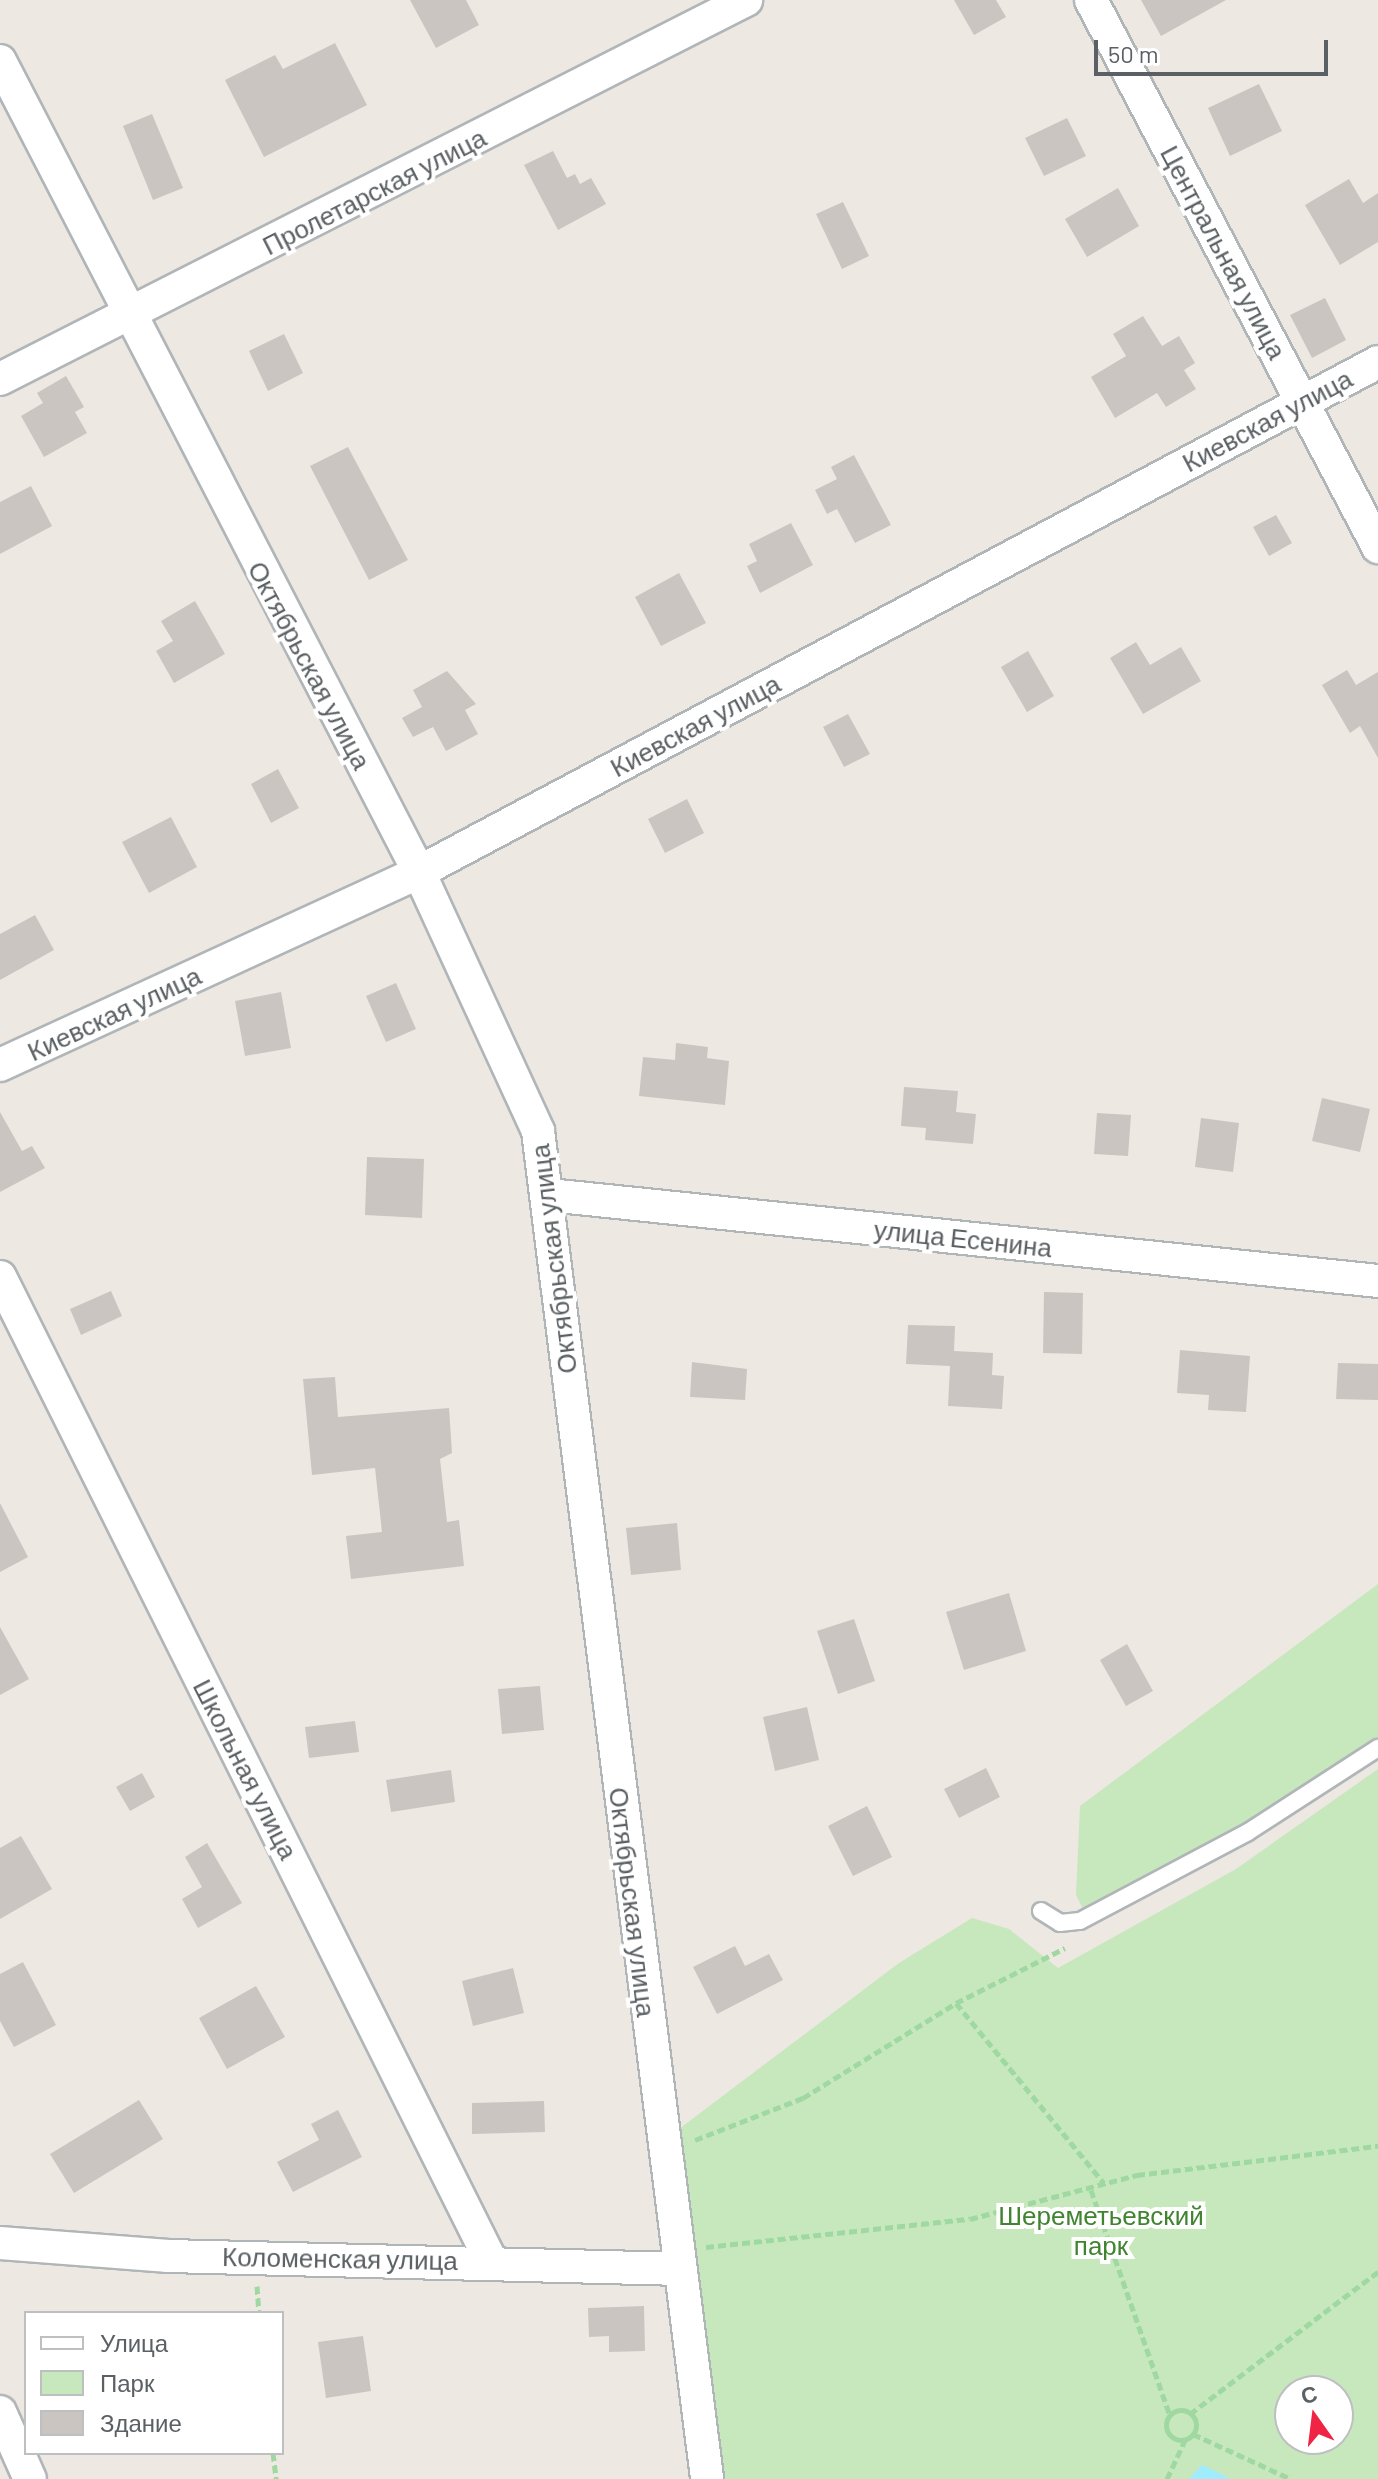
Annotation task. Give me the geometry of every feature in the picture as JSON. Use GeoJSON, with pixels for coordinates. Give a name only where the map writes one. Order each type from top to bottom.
{"type":"FeatureCollection","features":[{"type":"Feature","properties":{"kind":"street","name":"Пролетарская улица"},"geometry":{"type":"LineString","coordinates":[[0,379],[129,317],[746,0]]}},
{"type":"Feature","properties":{"kind":"street","name":"Центральная улица"},"geometry":{"type":"LineString","coordinates":[[1091,0],[1378,547]]}},
{"type":"Feature","properties":{"kind":"street","name":"Октябрьская улица"},"geometry":{"type":"LineString","coordinates":[[0,61],[129,317],[419,872],[538,1131],[549,1195],[664,2152],[707,2479]]}},
{"type":"Feature","properties":{"kind":"street","name":"Киевская улица"},"geometry":{"type":"LineString","coordinates":[[0,1065],[419,872],[1378,362]]}},
{"type":"Feature","properties":{"kind":"street","name":"улица Есенина"},"geometry":{"type":"LineString","coordinates":[[549,1195],[1378,1281]]}},
{"type":"Feature","properties":{"kind":"street","name":"Школьная улица"},"geometry":{"type":"LineString","coordinates":[[0,1277],[491,2261]]}},
{"type":"Feature","properties":{"kind":"street","name":"Коломенская улица"},"geometry":{"type":"LineString","coordinates":[[0,2243],[168,2256],[491,2261],[679,2259]]}},
{"type":"Feature","properties":{"kind":"street"},"geometry":{"type":"LineString","coordinates":[[0,2412],[30,2479]]}},
{"type":"Feature","properties":{"kind":"lane"},"geometry":{"type":"LineString","coordinates":[[1041,1911],[1060,1923],[1080,1921],[1248,1832],[1378,1748]]}},
{"type":"Feature","properties":{"kind":"path"},"geometry":{"type":"LineString","coordinates":[[664,2152],[803,2098],[956,2003],[1075,1943]]}},
{"type":"Feature","properties":{"kind":"path"},"geometry":{"type":"LineString","coordinates":[[956,2003],[1104,2183]]}},
{"type":"Feature","properties":{"kind":"path"},"geometry":{"type":"LineString","coordinates":[[679,2259],[970,2219],[1091,2190],[1104,2183],[1378,2146]]}},
{"type":"Feature","properties":{"kind":"path"},"geometry":{"type":"LineString","coordinates":[[1091,2190],[1170,2415],[1168,2433],[1185,2439]]}},
{"type":"Feature","properties":{"kind":"path"},"geometry":{"type":"LineString","coordinates":[[1170,2415],[1190,2414],[1378,2272]]}},
{"type":"Feature","properties":{"kind":"path"},"geometry":{"type":"LineString","coordinates":[[1190,2414],[1193,2434]]}},
{"type":"Feature","properties":{"kind":"path"},"geometry":{"type":"LineString","coordinates":[[1167,2479],[1185,2439],[1193,2434]]}},
{"type":"Feature","properties":{"kind":"path"},"geometry":{"type":"LineString","coordinates":[[1193,2434],[1291,2479]]}},
{"type":"Feature","properties":{"kind":"path"},"geometry":{"type":"LineString","coordinates":[[273,2455],[276,2479]]}},
{"type":"Feature","properties":{"kind":"green space"},"geometry":{"type":"Polygon","coordinates":[[[1378,1584],[1378,1737],[1247,1826],[1084,1911],[1076,1895],[1080,1806],[1378,1584]]]}},
{"type":"Feature","properties":{"kind":"green space","name":"Шереметьевский парк"},"geometry":{"type":"Polygon","coordinates":[[[1378,1769],[1378,2479],[722,2479],[675,2132],[899,1963],[972,1918],[1009,1929],[1058,1968],[1236,1869],[1378,1769]]]}},
{"type":"Feature","properties":{"kind":"water"},"geometry":{"type":"Polygon","coordinates":[[[1202,2465],[1227,2477],[1230,2479],[1189,2479],[1202,2465]]]}},
{"type":"Feature","properties":{"kind":"building"},"geometry":{"type":"Polygon","coordinates":[[[410,0],[466,0],[479,25],[436,48],[410,0]]]}},
{"type":"Feature","properties":{"kind":"building"},"geometry":{"type":"Polygon","coordinates":[[[954,0],[996,0],[1006,17],[974,35],[954,0]]]}},
{"type":"Feature","properties":{"kind":"building"},"geometry":{"type":"Polygon","coordinates":[[[1141,0],[1226,0],[1161,36],[1141,0]]]}},
{"type":"Feature","properties":{"kind":"building"},"geometry":{"type":"Polygon","coordinates":[[[335,43],[367,105],[264,157],[225,80],[275,55],[283,69],[335,43]]]}},
{"type":"Feature","properties":{"kind":"building"},"geometry":{"type":"Polygon","coordinates":[[[1259,84],[1282,131],[1230,156],[1208,108],[1259,84]]]}},
{"type":"Feature","properties":{"kind":"building"},"geometry":{"type":"Polygon","coordinates":[[[152,114],[183,188],[153,200],[123,126],[152,114]]]}},
{"type":"Feature","properties":{"kind":"building"},"geometry":{"type":"Polygon","coordinates":[[[1067,118],[1086,156],[1044,176],[1025,138],[1067,118]]]}},
{"type":"Feature","properties":{"kind":"building"},"geometry":{"type":"Polygon","coordinates":[[[553,151],[567,178],[575,174],[580,184],[591,178],[606,204],[558,230],[524,165],[553,151]]]}},
{"type":"Feature","properties":{"kind":"building"},"geometry":{"type":"Polygon","coordinates":[[[1349,179],[1363,203],[1378,193],[1378,242],[1340,265],[1305,205],[1349,179]]]}},
{"type":"Feature","properties":{"kind":"building"},"geometry":{"type":"Polygon","coordinates":[[[1118,188],[1139,226],[1087,257],[1065,219],[1118,188]]]}},
{"type":"Feature","properties":{"kind":"building"},"geometry":{"type":"Polygon","coordinates":[[[843,202],[869,256],[842,269],[816,214],[843,202]]]}},
{"type":"Feature","properties":{"kind":"building"},"geometry":{"type":"Polygon","coordinates":[[[1325,298],[1346,340],[1312,358],[1290,315],[1325,298]]]}},
{"type":"Feature","properties":{"kind":"building"},"geometry":{"type":"Polygon","coordinates":[[[1143,316],[1162,346],[1179,336],[1195,363],[1184,370],[1196,389],[1166,407],[1157,393],[1115,418],[1091,377],[1126,356],[1113,334],[1143,316]]]}},
{"type":"Feature","properties":{"kind":"building"},"geometry":{"type":"Polygon","coordinates":[[[284,334],[303,373],[268,391],[249,351],[284,334]]]}},
{"type":"Feature","properties":{"kind":"building"},"geometry":{"type":"Polygon","coordinates":[[[66,376],[84,407],[75,412],[87,433],[44,457],[21,416],[43,403],[37,393],[66,376]]]}},
{"type":"Feature","properties":{"kind":"building"},"geometry":{"type":"Polygon","coordinates":[[[348,447],[408,560],[369,580],[310,466],[348,447]]]}},
{"type":"Feature","properties":{"kind":"building"},"geometry":{"type":"Polygon","coordinates":[[[854,455],[891,525],[855,543],[837,509],[827,514],[815,490],[837,479],[831,467],[854,455]]]}},
{"type":"Feature","properties":{"kind":"building"},"geometry":{"type":"Polygon","coordinates":[[[31,486],[52,526],[0,554],[0,502],[31,486]]]}},
{"type":"Feature","properties":{"kind":"building"},"geometry":{"type":"Polygon","coordinates":[[[1276,515],[1292,543],[1269,556],[1253,527],[1276,515]]]}},
{"type":"Feature","properties":{"kind":"building"},"geometry":{"type":"Polygon","coordinates":[[[791,523],[813,565],[760,593],[747,566],[757,561],[749,544],[791,523]]]}},
{"type":"Feature","properties":{"kind":"building"},"geometry":{"type":"Polygon","coordinates":[[[679,573],[706,623],[661,646],[635,597],[679,573]]]}},
{"type":"Feature","properties":{"kind":"building"},"geometry":{"type":"Polygon","coordinates":[[[195,601],[225,654],[174,683],[156,651],[173,641],[161,621],[195,601]]]}},
{"type":"Feature","properties":{"kind":"building"},"geometry":{"type":"Polygon","coordinates":[[[1136,642],[1150,665],[1181,647],[1201,681],[1143,714],[1110,658],[1136,642]]]}},
{"type":"Feature","properties":{"kind":"building"},"geometry":{"type":"Polygon","coordinates":[[[1028,651],[1054,696],[1027,712],[1001,667],[1028,651]]]}},
{"type":"Feature","properties":{"kind":"building"},"geometry":{"type":"Polygon","coordinates":[[[1347,670],[1356,685],[1378,672],[1378,758],[1360,726],[1350,733],[1322,685],[1347,670]]]}},
{"type":"Feature","properties":{"kind":"building"},"geometry":{"type":"Polygon","coordinates":[[[447,671],[476,704],[465,710],[478,734],[446,751],[433,727],[413,737],[402,718],[422,707],[413,690],[447,671]]]}},
{"type":"Feature","properties":{"kind":"building"},"geometry":{"type":"Polygon","coordinates":[[[848,714],[870,754],[844,767],[823,727],[848,714]]]}},
{"type":"Feature","properties":{"kind":"building"},"geometry":{"type":"Polygon","coordinates":[[[278,769],[299,808],[271,823],[251,784],[278,769]]]}},
{"type":"Feature","properties":{"kind":"building"},"geometry":{"type":"Polygon","coordinates":[[[687,799],[704,833],[665,853],[648,819],[687,799]]]}},
{"type":"Feature","properties":{"kind":"building"},"geometry":{"type":"Polygon","coordinates":[[[171,817],[197,867],[149,893],[122,842],[171,817]]]}},
{"type":"Feature","properties":{"kind":"building"},"geometry":{"type":"Polygon","coordinates":[[[35,915],[54,950],[0,980],[0,934],[35,915]]]}},
{"type":"Feature","properties":{"kind":"building"},"geometry":{"type":"Polygon","coordinates":[[[396,983],[416,1029],[386,1042],[366,996],[396,983]]]}},
{"type":"Feature","properties":{"kind":"building"},"geometry":{"type":"Polygon","coordinates":[[[281,992],[291,1048],[245,1056],[235,1001],[281,992]]]}},
{"type":"Feature","properties":{"kind":"building"},"geometry":{"type":"Polygon","coordinates":[[[676,1043],[708,1047],[707,1058],[729,1061],[725,1105],[639,1096],[643,1057],[675,1060],[676,1043]]]}},
{"type":"Feature","properties":{"kind":"building"},"geometry":{"type":"Polygon","coordinates":[[[904,1087],[958,1091],[956,1112],[976,1114],[973,1144],[925,1140],[926,1128],[901,1126],[904,1087]]]}},
{"type":"Feature","properties":{"kind":"building"},"geometry":{"type":"Polygon","coordinates":[[[1322,1098],[1370,1109],[1360,1152],[1312,1141],[1322,1098]]]}},
{"type":"Feature","properties":{"kind":"building"},"geometry":{"type":"Polygon","coordinates":[[[0,1112],[22,1151],[32,1146],[45,1168],[0,1192],[0,1112]]]}},
{"type":"Feature","properties":{"kind":"building"},"geometry":{"type":"Polygon","coordinates":[[[1097,1113],[1131,1115],[1128,1156],[1094,1154],[1097,1113]]]}},
{"type":"Feature","properties":{"kind":"building"},"geometry":{"type":"Polygon","coordinates":[[[1201,1118],[1239,1123],[1233,1172],[1195,1167],[1201,1118]]]}},
{"type":"Feature","properties":{"kind":"building"},"geometry":{"type":"Polygon","coordinates":[[[367,1157],[424,1159],[422,1218],[365,1215],[367,1157]]]}},
{"type":"Feature","properties":{"kind":"building"},"geometry":{"type":"Polygon","coordinates":[[[111,1291],[122,1316],[81,1335],[70,1309],[111,1291]]]}},
{"type":"Feature","properties":{"kind":"building"},"geometry":{"type":"Polygon","coordinates":[[[1044,1292],[1083,1293],[1082,1354],[1043,1353],[1044,1292]]]}},
{"type":"Feature","properties":{"kind":"building"},"geometry":{"type":"Polygon","coordinates":[[[908,1325],[955,1326],[954,1351],[993,1353],[992,1375],[1004,1376],[1002,1409],[948,1406],[950,1366],[906,1364],[908,1325]]]}},
{"type":"Feature","properties":{"kind":"building"},"geometry":{"type":"Polygon","coordinates":[[[1180,1350],[1250,1356],[1246,1412],[1208,1410],[1209,1395],[1177,1393],[1180,1350]]]}},
{"type":"Feature","properties":{"kind":"building"},"geometry":{"type":"Polygon","coordinates":[[[692,1362],[747,1369],[745,1400],[690,1397],[692,1362]]]}},
{"type":"Feature","properties":{"kind":"building"},"geometry":{"type":"Polygon","coordinates":[[[1338,1363],[1378,1364],[1378,1400],[1336,1399],[1338,1363]]]}},
{"type":"Feature","properties":{"kind":"building"},"geometry":{"type":"Polygon","coordinates":[[[335,1377],[338,1417],[449,1408],[452,1453],[440,1459],[447,1522],[459,1520],[464,1566],[351,1579],[346,1536],[382,1532],[375,1468],[312,1475],[303,1379],[335,1377]]]}},
{"type":"Feature","properties":{"kind":"building"},"geometry":{"type":"Polygon","coordinates":[[[0,1503],[28,1557],[0,1572],[0,1503]]]}},
{"type":"Feature","properties":{"kind":"building"},"geometry":{"type":"Polygon","coordinates":[[[677,1523],[681,1570],[631,1575],[626,1528],[677,1523]]]}},
{"type":"Feature","properties":{"kind":"building"},"geometry":{"type":"Polygon","coordinates":[[[1009,1593],[1026,1651],[964,1670],[946,1612],[1009,1593]]]}},
{"type":"Feature","properties":{"kind":"building"},"geometry":{"type":"Polygon","coordinates":[[[854,1619],[875,1681],[838,1694],[817,1631],[854,1619]]]}},
{"type":"Feature","properties":{"kind":"building"},"geometry":{"type":"Polygon","coordinates":[[[0,1627],[29,1679],[0,1695],[0,1627]]]}},
{"type":"Feature","properties":{"kind":"building"},"geometry":{"type":"Polygon","coordinates":[[[1127,1644],[1153,1691],[1126,1706],[1100,1660],[1127,1644]]]}},
{"type":"Feature","properties":{"kind":"building"},"geometry":{"type":"Polygon","coordinates":[[[540,1686],[544,1730],[502,1734],[498,1689],[540,1686]]]}},
{"type":"Feature","properties":{"kind":"building"},"geometry":{"type":"Polygon","coordinates":[[[807,1707],[819,1760],[775,1771],[763,1717],[807,1707]]]}},
{"type":"Feature","properties":{"kind":"building"},"geometry":{"type":"Polygon","coordinates":[[[355,1721],[359,1752],[309,1758],[305,1727],[355,1721]]]}},
{"type":"Feature","properties":{"kind":"building"},"geometry":{"type":"Polygon","coordinates":[[[986,1768],[1000,1797],[959,1818],[944,1789],[986,1768]]]}},
{"type":"Feature","properties":{"kind":"building"},"geometry":{"type":"Polygon","coordinates":[[[451,1770],[455,1802],[391,1812],[386,1780],[451,1770]]]}},
{"type":"Feature","properties":{"kind":"building"},"geometry":{"type":"Polygon","coordinates":[[[142,1773],[155,1797],[130,1811],[116,1787],[142,1773]]]}},
{"type":"Feature","properties":{"kind":"building"},"geometry":{"type":"Polygon","coordinates":[[[867,1806],[892,1857],[853,1876],[828,1826],[867,1806]]]}},
{"type":"Feature","properties":{"kind":"building"},"geometry":{"type":"Polygon","coordinates":[[[21,1836],[52,1889],[0,1919],[0,1848],[21,1836]]]}},
{"type":"Feature","properties":{"kind":"building"},"geometry":{"type":"Polygon","coordinates":[[[207,1843],[242,1903],[198,1928],[182,1899],[202,1887],[185,1857],[207,1843]]]}},
{"type":"Feature","properties":{"kind":"building"},"geometry":{"type":"Polygon","coordinates":[[[735,1946],[745,1966],[769,1954],[783,1980],[717,2014],[693,1967],[735,1946]]]}},
{"type":"Feature","properties":{"kind":"building"},"geometry":{"type":"Polygon","coordinates":[[[23,1962],[56,2025],[14,2047],[0,2021],[0,1974],[23,1962]]]}},
{"type":"Feature","properties":{"kind":"building"},"geometry":{"type":"Polygon","coordinates":[[[513,1968],[524,2013],[473,2026],[462,1981],[513,1968]]]}},
{"type":"Feature","properties":{"kind":"building"},"geometry":{"type":"Polygon","coordinates":[[[256,1986],[285,2037],[227,2069],[199,2018],[256,1986]]]}},
{"type":"Feature","properties":{"kind":"building"},"geometry":{"type":"Polygon","coordinates":[[[139,2100],[163,2139],[74,2193],[50,2154],[139,2100]]]}},
{"type":"Feature","properties":{"kind":"building"},"geometry":{"type":"Polygon","coordinates":[[[544,2101],[545,2132],[472,2134],[472,2103],[544,2101]]]}},
{"type":"Feature","properties":{"kind":"building"},"geometry":{"type":"Polygon","coordinates":[[[338,2110],[362,2157],[293,2192],[277,2162],[319,2140],[311,2124],[338,2110]]]}},
{"type":"Feature","properties":{"kind":"building"},"geometry":{"type":"Polygon","coordinates":[[[644,2306],[645,2351],[609,2352],[609,2336],[589,2337],[588,2308],[644,2306]]]}},
{"type":"Feature","properties":{"kind":"building"},"geometry":{"type":"Polygon","coordinates":[[[363,2336],[371,2391],[326,2398],[318,2342],[363,2336]]]}}]}
